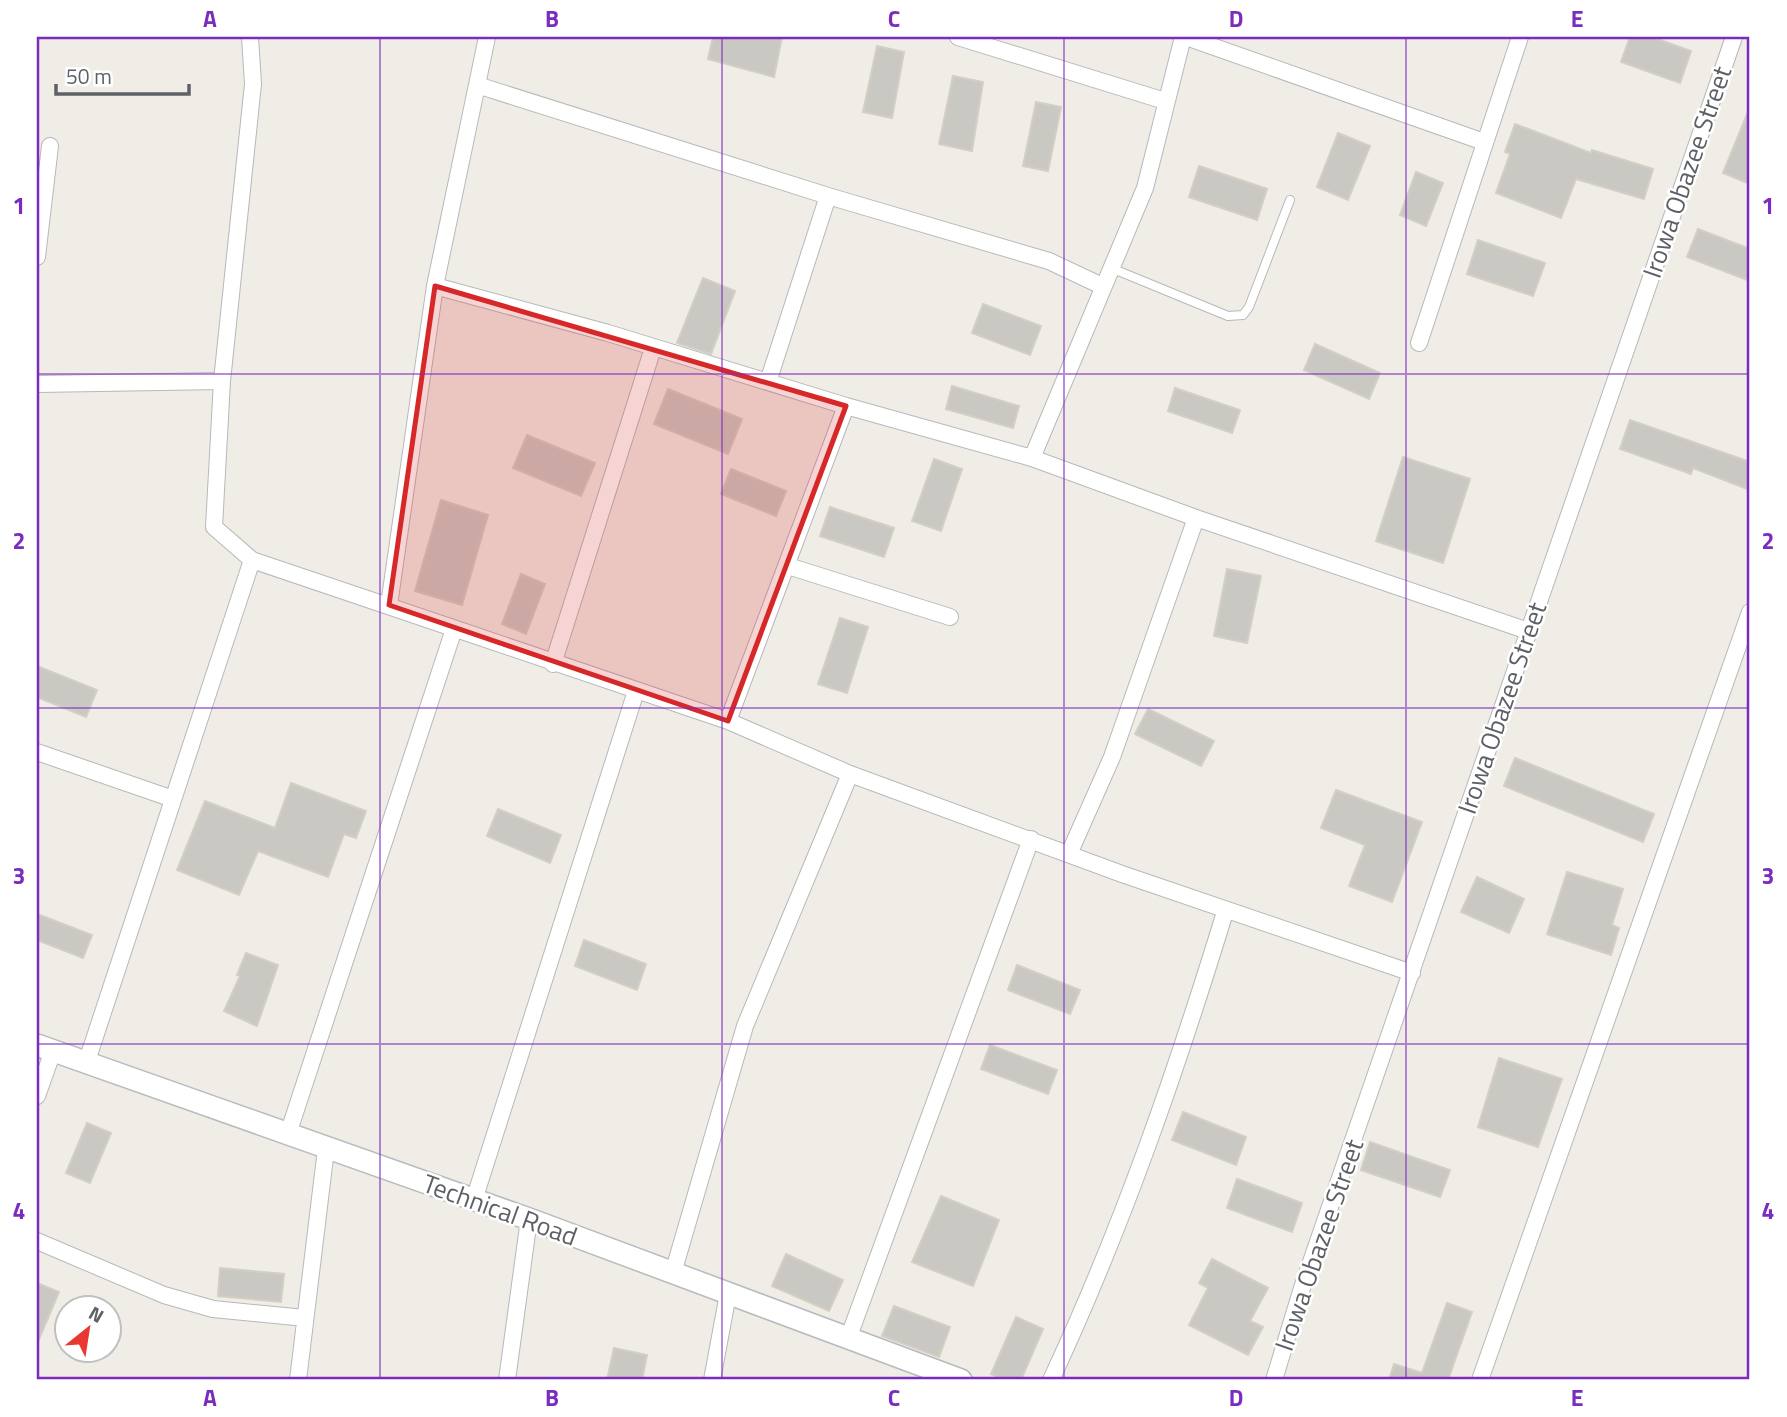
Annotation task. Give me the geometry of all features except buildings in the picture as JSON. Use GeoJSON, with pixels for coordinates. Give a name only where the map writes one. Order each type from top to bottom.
{"type":"FeatureCollection","features":[{"type":"Feature","properties":{"kind":"street"},"geometry":{"type":"LineString","coordinates":[[250,37],[253,84],[222,381],[214,527],[252,560],[729,722],[850,774],[1225,912],[1412,973]]}},
{"type":"Feature","properties":{"kind":"street"},"geometry":{"type":"LineString","coordinates":[[389,605],[435,286],[487,37]]}},
{"type":"Feature","properties":{"kind":"street"},"geometry":{"type":"LineString","coordinates":[[958,37],[1165,101]]}},
{"type":"Feature","properties":{"kind":"street"},"geometry":{"type":"LineString","coordinates":[[1032,458],[1102,286],[1126,239],[1145,188],[1165,101],[1185,37],[1484,142]]}},
{"type":"Feature","properties":{"kind":"street"},"geometry":{"type":"LineString","coordinates":[[1419,343],[1520,37]]}},
{"type":"Feature","properties":{"kind":"street","name":"Irowa Obazee Street"},"geometry":{"type":"LineString","coordinates":[[1274,1380],[1302,1288],[1734,37]]}},
{"type":"Feature","properties":{"kind":"street"},"geometry":{"type":"LineString","coordinates":[[477,85],[828,196],[1049,261],[1102,286]]}},
{"type":"Feature","properties":{"kind":"street"},"geometry":{"type":"LineString","coordinates":[[37,257],[50,146]]}},
{"type":"Feature","properties":{"kind":"street"},"geometry":{"type":"LineString","coordinates":[[768,382],[828,196]]}},
{"type":"Feature","properties":{"kind":"street"},"geometry":{"type":"LineString","coordinates":[[435,286],[608,332],[846,406],[1032,458],[1196,518],[1528,631]]}},
{"type":"Feature","properties":{"kind":"street"},"geometry":{"type":"LineString","coordinates":[[553,664],[653,348]]}},
{"type":"Feature","properties":{"kind":"street"},"geometry":{"type":"LineString","coordinates":[[37,384],[222,381]]}},
{"type":"Feature","properties":{"kind":"street"},"geometry":{"type":"LineString","coordinates":[[729,722],[846,406]]}},
{"type":"Feature","properties":{"kind":"street"},"geometry":{"type":"LineString","coordinates":[[1069,854],[1112,758],[1196,518]]}},
{"type":"Feature","properties":{"kind":"street"},"geometry":{"type":"LineString","coordinates":[[86,1064],[252,560]]}},
{"type":"Feature","properties":{"kind":"street"},"geometry":{"type":"LineString","coordinates":[[788,566],[950,617]]}},
{"type":"Feature","properties":{"kind":"street"},"geometry":{"type":"LineString","coordinates":[[1480,1380],[1750,612]]}},
{"type":"Feature","properties":{"kind":"street"},"geometry":{"type":"LineString","coordinates":[[288,1134],[454,629]]}},
{"type":"Feature","properties":{"kind":"street"},"geometry":{"type":"LineString","coordinates":[[474,1200],[636,691]]}},
{"type":"Feature","properties":{"kind":"street"},"geometry":{"type":"LineString","coordinates":[[37,752],[173,799]]}},
{"type":"Feature","properties":{"kind":"street"},"geometry":{"type":"LineString","coordinates":[[673,1273],[745,1026],[850,774]]}},
{"type":"Feature","properties":{"kind":"street"},"geometry":{"type":"LineString","coordinates":[[848,1339],[1031,839]]}},
{"type":"Feature","properties":{"kind":"street"},"geometry":{"type":"LineString","coordinates":[[1051,1380],[1089,1298],[1157,1126],[1225,912]]}},
{"type":"Feature","properties":{"kind":"street"},"geometry":{"type":"LineString","coordinates":[[37,1096],[45,1048]]}},
{"type":"Feature","properties":{"kind":"street","name":"Technical Road"},"geometry":{"type":"LineString","coordinates":[[45,1048],[529,1219],[961,1380]]}},
{"type":"Feature","properties":{"kind":"street"},"geometry":{"type":"LineString","coordinates":[[298,1380],[326,1149]]}},
{"type":"Feature","properties":{"kind":"street"},"geometry":{"type":"LineString","coordinates":[[507,1380],[529,1219]]}},
{"type":"Feature","properties":{"kind":"street"},"geometry":{"type":"LineString","coordinates":[[37,1241],[164,1295],[213,1309],[305,1318]]}},
{"type":"Feature","properties":{"kind":"street"},"geometry":{"type":"LineString","coordinates":[[712,1380],[728,1294]]}},
{"type":"Feature","properties":{"kind":"lane"},"geometry":{"type":"LineString","coordinates":[[1111,268],[1228,316],[1243,315],[1249,307],[1290,200]]}},
{"type":"Feature","properties":{"kind":"highlighted area"},"geometry":{"type":"Polygon","coordinates":[[[435,286],[846,406],[728,721],[389,605],[435,286]]]}}]}
